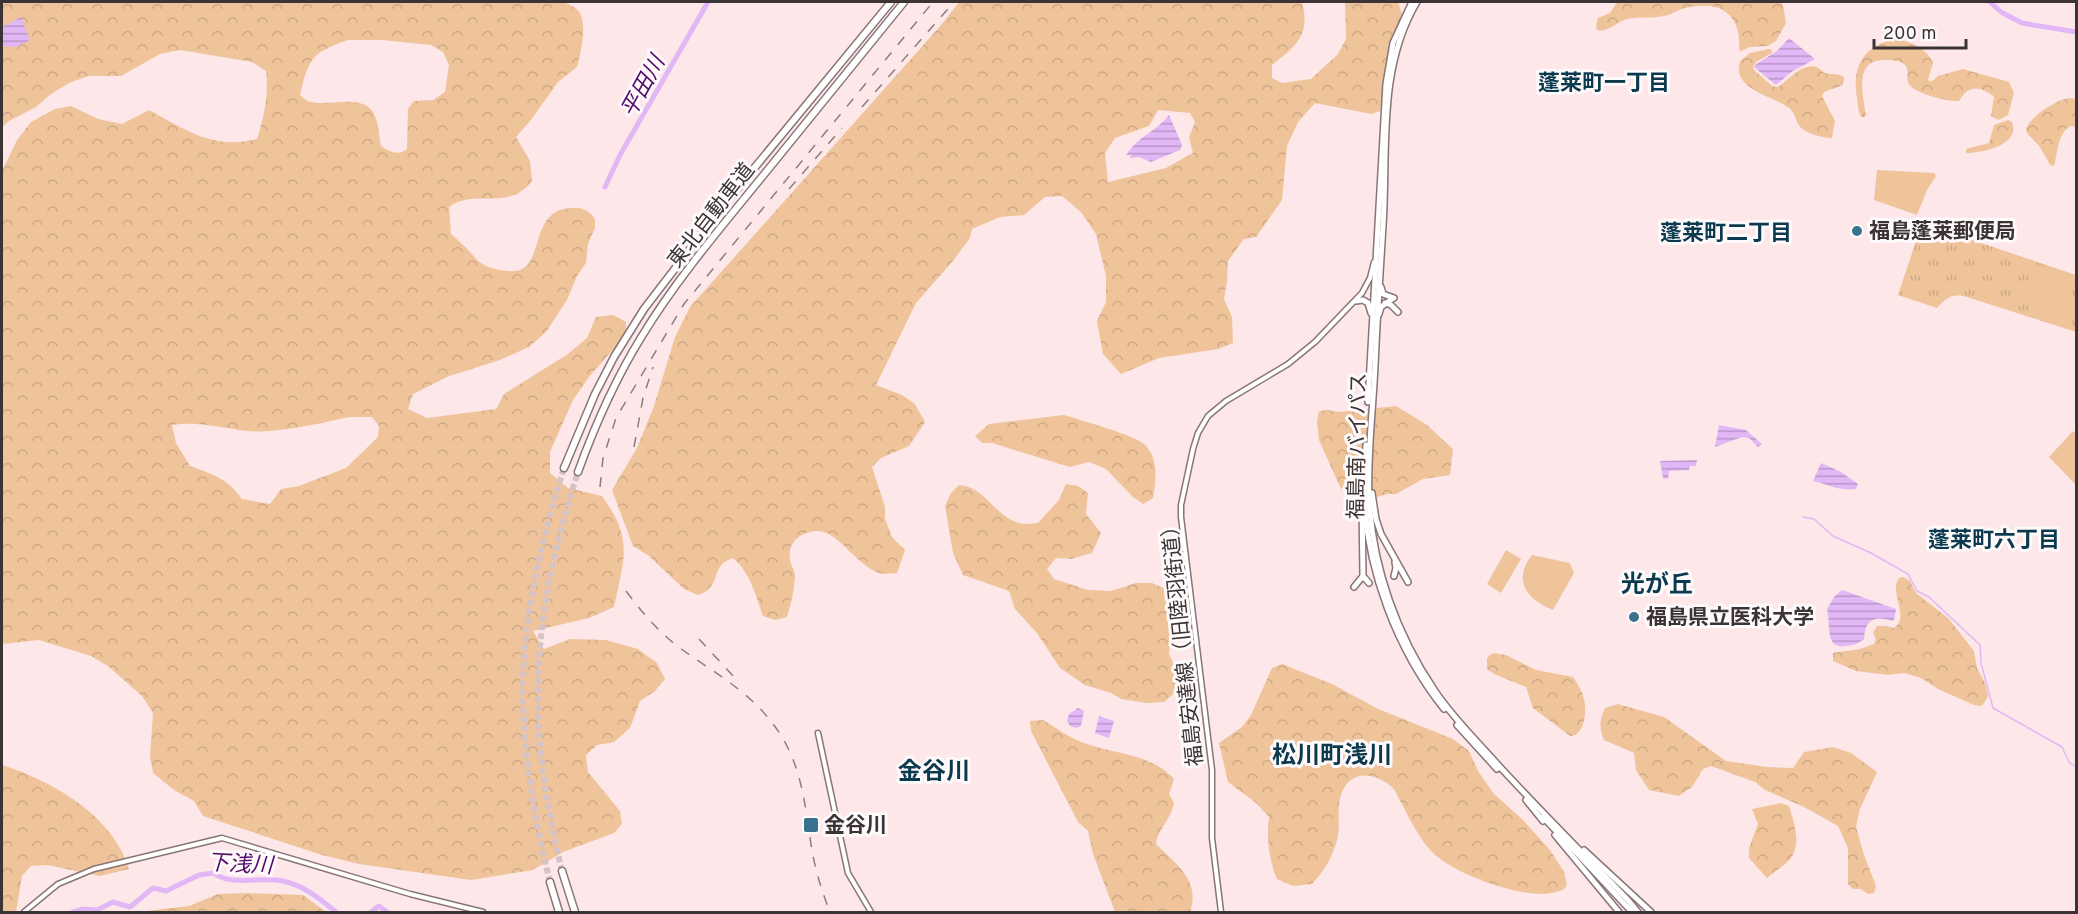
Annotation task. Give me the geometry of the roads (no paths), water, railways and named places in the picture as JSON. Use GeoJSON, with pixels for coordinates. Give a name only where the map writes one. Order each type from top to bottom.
{"type":"FeatureCollection","features":[{"type":"Feature","properties":{"kind":"highway","name":"東北自動車道"},"geometry":{"type":"LineString","coordinates":[[564,468],[595,393],[644,309],[709,223],[891,2]]}},
{"type":"Feature","properties":{"kind":"highway","name":"東北自動車道"},"geometry":{"type":"LineString","coordinates":[[578,471],[625,367],[668,296],[733,212],[904,2]]}},
{"type":"Feature","properties":{"kind":"highway","name":"福島南バイパス"},"geometry":{"type":"LineString","coordinates":[[1412,2],[1393,43],[1387,69],[1383,113],[1373,367],[1364,496],[1369,534],[1382,591],[1404,647],[1435,698],[1526,800],[1627,902]]}},
{"type":"Feature","properties":{"kind":"highway","name":"福島南バイパス"},"geometry":{"type":"LineString","coordinates":[[1374,327],[1383,225],[1387,115],[1392,70],[1401,34],[1417,2]]}},
{"type":"Feature","properties":{"kind":"highway"},"geometry":{"type":"LineString","coordinates":[[1374,327],[1380,309],[1394,298],[1387,297],[1382,292],[1379,267]]}},
{"type":"Feature","properties":{"kind":"highway"},"geometry":{"type":"LineString","coordinates":[[1356,301],[1363,300],[1370,306],[1374,327]]}},
{"type":"Feature","properties":{"kind":"highway"},"geometry":{"type":"LineString","coordinates":[[1386,303],[1398,312]]}},
{"type":"Feature","properties":{"kind":"highway","name":"福島南バイパス"},"geometry":{"type":"LineString","coordinates":[[1372,374],[1369,467],[1371,519],[1379,565],[1391,604],[1411,651],[1452,715],[1636,912]]}},
{"type":"Feature","properties":{"kind":"highway"},"geometry":{"type":"LineString","coordinates":[[1366,453],[1362,490],[1363,576],[1369,583]]}},
{"type":"Feature","properties":{"kind":"highway"},"geometry":{"type":"LineString","coordinates":[[1369,467],[1376,519],[1396,564],[1394,576]]}},
{"type":"Feature","properties":{"kind":"highway"},"geometry":{"type":"LineString","coordinates":[[1389,550],[1408,582]]}},
{"type":"Feature","properties":{"kind":"highway"},"geometry":{"type":"LineString","coordinates":[[1354,587],[1363,576]]}},
{"type":"Feature","properties":{"kind":"highway"},"geometry":{"type":"LineString","coordinates":[[1526,800],[1619,912]]}},
{"type":"Feature","properties":{"kind":"highway"},"geometry":{"type":"LineString","coordinates":[[1536,806],[1651,912]]}},
{"type":"Feature","properties":{"kind":"highway"},"geometry":{"type":"LineString","coordinates":[[562,871],[575,912]]}},
{"type":"Feature","properties":{"kind":"highway"},"geometry":{"type":"LineString","coordinates":[[550,882],[559,912]]}},
{"type":"Feature","properties":{"kind":"main road","name":"福島安達線（旧陸羽街道）"},"geometry":{"type":"LineString","coordinates":[[1221,912],[1212,838],[1212,770],[1181,518],[1181,505],[1193,449],[1200,428],[1215,409],[1288,364],[1315,342],[1356,301],[1368,284],[1377,256]]}},
{"type":"Feature","properties":{"kind":"main road"},"geometry":{"type":"LineString","coordinates":[[818,733],[848,873],[870,912]]}},
{"type":"Feature","properties":{"kind":"main road"},"geometry":{"type":"LineString","coordinates":[[24,912],[58,884],[94,869],[222,838],[411,894],[483,912]]}},
{"type":"Feature","properties":{"kind":"waterway","name":"平田川"},"geometry":{"type":"LineString","coordinates":[[605,187],[620,155],[708,2]]}},
{"type":"Feature","properties":{"kind":"waterway"},"geometry":{"type":"LineString","coordinates":[[1990,2],[2001,12],[2022,23],[2076,32]]}},
{"type":"Feature","properties":{"kind":"waterway"},"geometry":{"type":"LineString","coordinates":[[1803,517],[1814,519],[1833,536],[1871,553],[1908,574],[1917,591],[1929,597],[1980,645],[1981,663],[1993,708],[2062,747],[2069,762],[2076,767]]}},
{"type":"Feature","properties":{"kind":"waterway","name":"下浅川"},"geometry":{"type":"LineString","coordinates":[[73,912],[82,909],[97,910],[113,902],[130,907],[153,888],[166,891],[199,875],[213,873],[229,879],[274,880],[291,883],[312,894],[336,912]]}},
{"type":"Feature","properties":{"kind":"waterway","name":"下浅川"},"geometry":{"type":"LineString","coordinates":[[371,912],[379,906],[387,912]]}},
{"type":"Feature","properties":{"kind":"tunnel"},"geometry":{"type":"LineString","coordinates":[[550,882],[528,770],[523,684],[526,632],[534,585],[544,537],[564,468]]}},
{"type":"Feature","properties":{"kind":"tunnel"},"geometry":{"type":"LineString","coordinates":[[562,871],[541,753],[538,705],[539,654],[551,575],[578,472]]}},
{"type":"Feature","properties":{"kind":"railway"},"geometry":{"type":"LineString","coordinates":[[600,487],[603,458],[616,418],[684,304],[933,2]]}},
{"type":"Feature","properties":{"kind":"railway"},"geometry":{"type":"LineString","coordinates":[[862,107],[954,2]]}},
{"type":"Feature","properties":{"kind":"railway"},"geometry":{"type":"LineString","coordinates":[[789,189],[842,128]]}},
{"type":"Feature","properties":{"kind":"railway"},"geometry":{"type":"LineString","coordinates":[[634,447],[643,398],[653,367]]}},
{"type":"Feature","properties":{"kind":"railway"},"geometry":{"type":"LineString","coordinates":[[626,591],[662,633],[747,696],[771,721],[782,737],[799,778],[815,867],[830,912]]}},
{"type":"Feature","properties":{"kind":"railway"},"geometry":{"type":"LineString","coordinates":[[699,639],[735,678]]}},
{"type":"Feature","properties":{"kind":"place","name":"福島蓬莱郵便局"},"geometry":{"type":"Point","coordinates":[1857,231]}},
{"type":"Feature","properties":{"kind":"place","name":"福島県立医科大学"},"geometry":{"type":"Point","coordinates":[1634,617]}},
{"type":"Feature","properties":{"kind":"place","name":"金谷川"},"geometry":{"type":"Point","coordinates":[811,825]}},
{"type":"Feature","properties":{"kind":"district","name":"蓬莱町一丁目"},"geometry":{"type":"Point","coordinates":[1604,82]}},
{"type":"Feature","properties":{"kind":"district","name":"蓬莱町二丁目"},"geometry":{"type":"Point","coordinates":[1726,232]}},
{"type":"Feature","properties":{"kind":"district","name":"蓬莱町六丁目"},"geometry":{"type":"Point","coordinates":[1994,539]}},
{"type":"Feature","properties":{"kind":"district","name":"光が丘"},"geometry":{"type":"Point","coordinates":[1657,584]}},
{"type":"Feature","properties":{"kind":"district","name":"松川町浅川"},"geometry":{"type":"Point","coordinates":[1332,755]}},
{"type":"Feature","properties":{"kind":"district","name":"金谷川"},"geometry":{"type":"Point","coordinates":[934,771]}}]}
